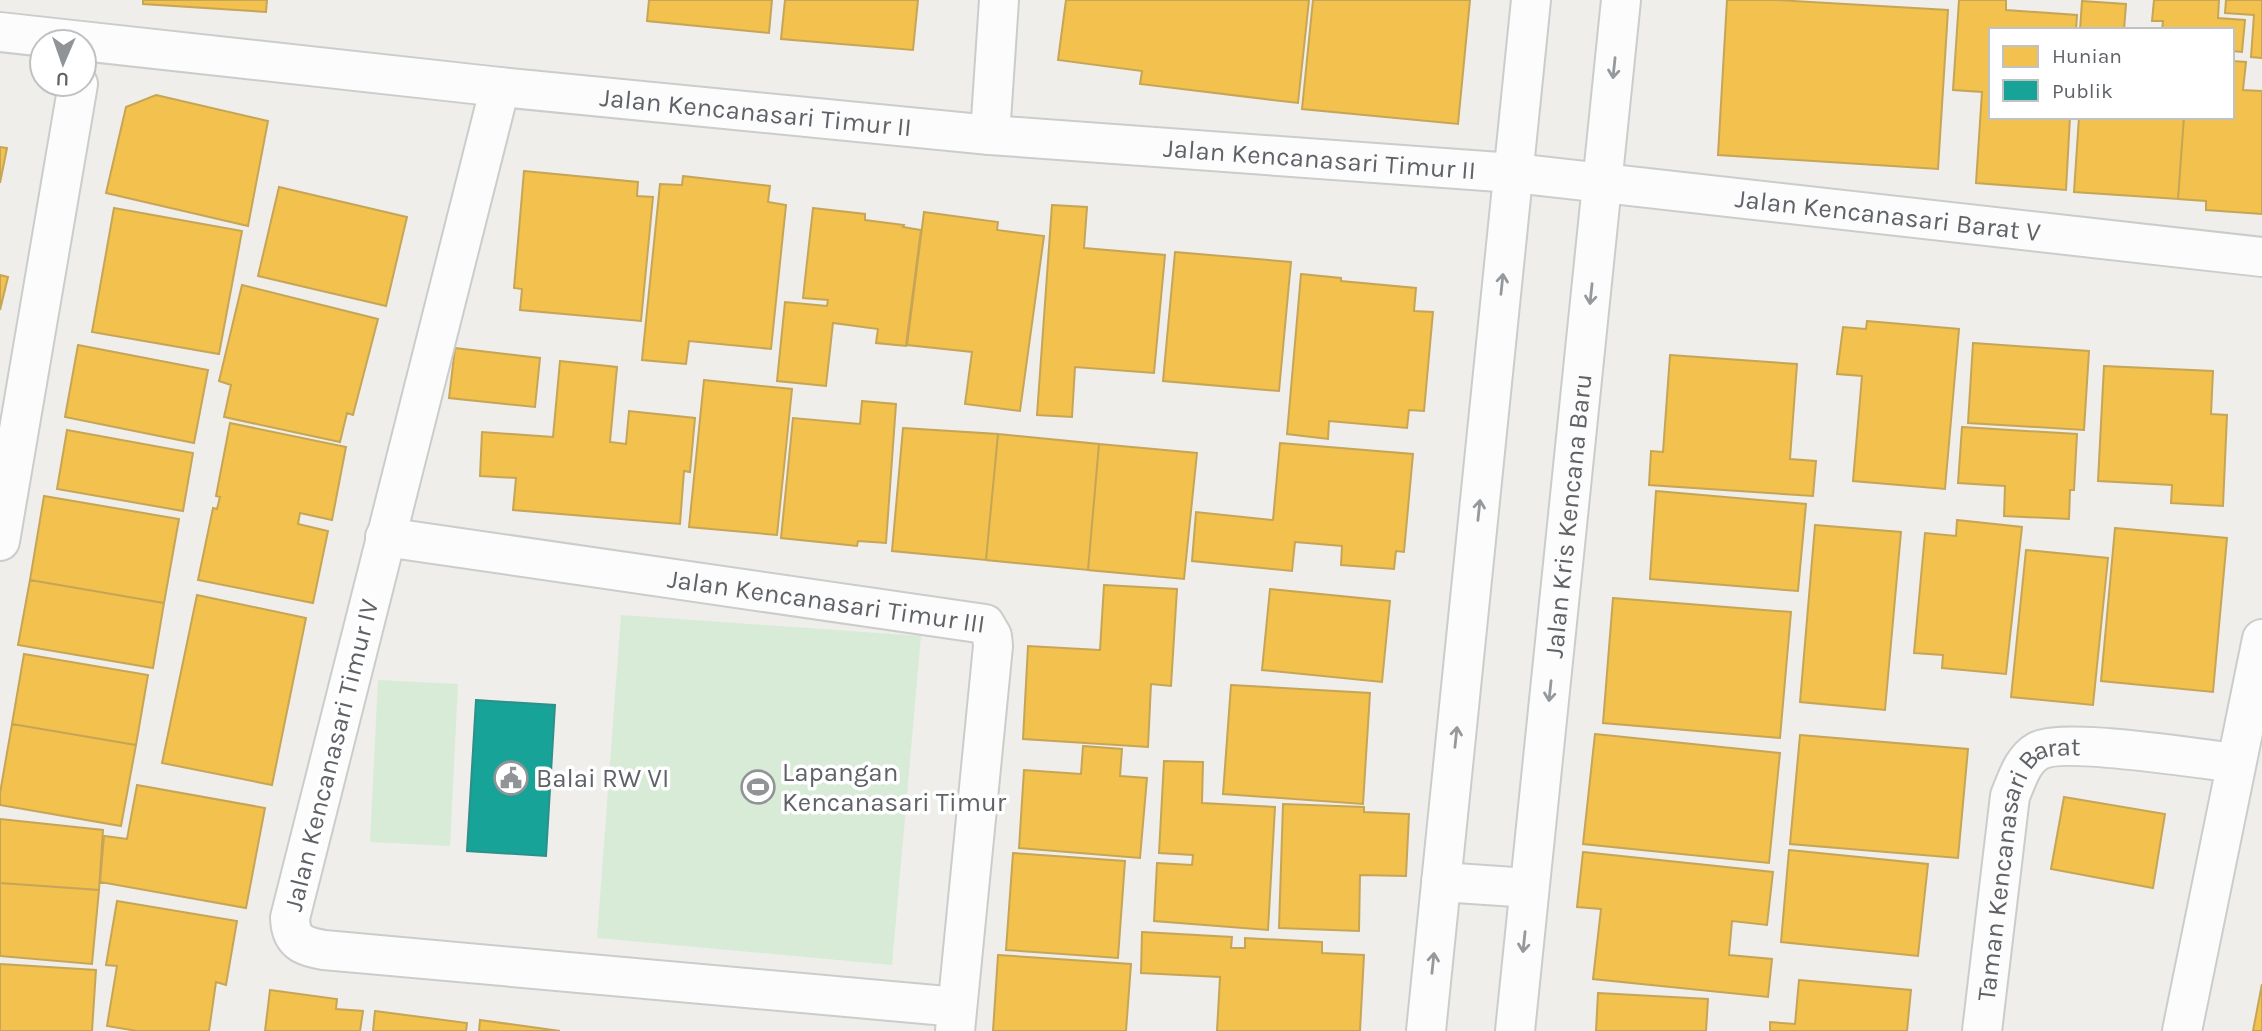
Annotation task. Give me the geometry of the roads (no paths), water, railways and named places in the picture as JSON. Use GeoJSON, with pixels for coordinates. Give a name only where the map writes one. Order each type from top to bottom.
{"type":"FeatureCollection","features":[{"type":"Feature","properties":{"kind":"street"},"geometry":{"type":"LineString","coordinates":[[990,135],[999,0]]}},
{"type":"Feature","properties":{"kind":"street"},"geometry":{"type":"LineString","coordinates":[[1426,1031],[1531,0]]}},
{"type":"Feature","properties":{"kind":"street","name":"Jalan Kris Kencana Baru"},"geometry":{"type":"LineString","coordinates":[[1515,1031],[1621,0]]}},
{"type":"Feature","properties":{"kind":"street","name":"Jalan Kencanasari Timur II"},"geometry":{"type":"LineString","coordinates":[[0,32],[28,36]]}},
{"type":"Feature","properties":{"kind":"street","name":"Jalan Kencanasari Timur II"},"geometry":{"type":"LineString","coordinates":[[98,46],[990,135],[1513,173]]}},
{"type":"Feature","properties":{"kind":"street","name":"Jalan Kencanasari Timur IV"},"geometry":{"type":"LineString","coordinates":[[500,87],[290,918],[291,930],[296,939],[307,947],[324,950],[956,1019]]}},
{"type":"Feature","properties":{"kind":"street"},"geometry":{"type":"LineString","coordinates":[[0,541],[76,98]]}},
{"type":"Feature","properties":{"kind":"street","name":"Jalan Kencanasari Barat V"},"geometry":{"type":"LineString","coordinates":[[1513,173],[2262,257]]}},
{"type":"Feature","properties":{"kind":"street","name":"Jalan Kencanasari Timur III"},"geometry":{"type":"LineString","coordinates":[[385,537],[985,624],[992,636],[993,646],[956,1019]]}},
{"type":"Feature","properties":{"kind":"street"},"geometry":{"type":"LineString","coordinates":[[2182,1031],[2262,639]]}},
{"type":"Feature","properties":{"kind":"street","name":"Taman Kencanasari Barat"},"geometry":{"type":"LineString","coordinates":[[1982,1031],[2010,796],[2024,763],[2037,752],[2062,746],[2236,763]]}},
{"type":"Feature","properties":{"kind":"street"},"geometry":{"type":"LineString","coordinates":[[1441,882],[1529,888]]}},
{"type":"Feature","properties":{"kind":"place","name":"Balai RW VI"},"geometry":{"type":"Point","coordinates":[511,778]}},
{"type":"Feature","properties":{"kind":"place","name":"Lapangan Kencanasari Timur"},"geometry":{"type":"Point","coordinates":[758,787]}}]}
